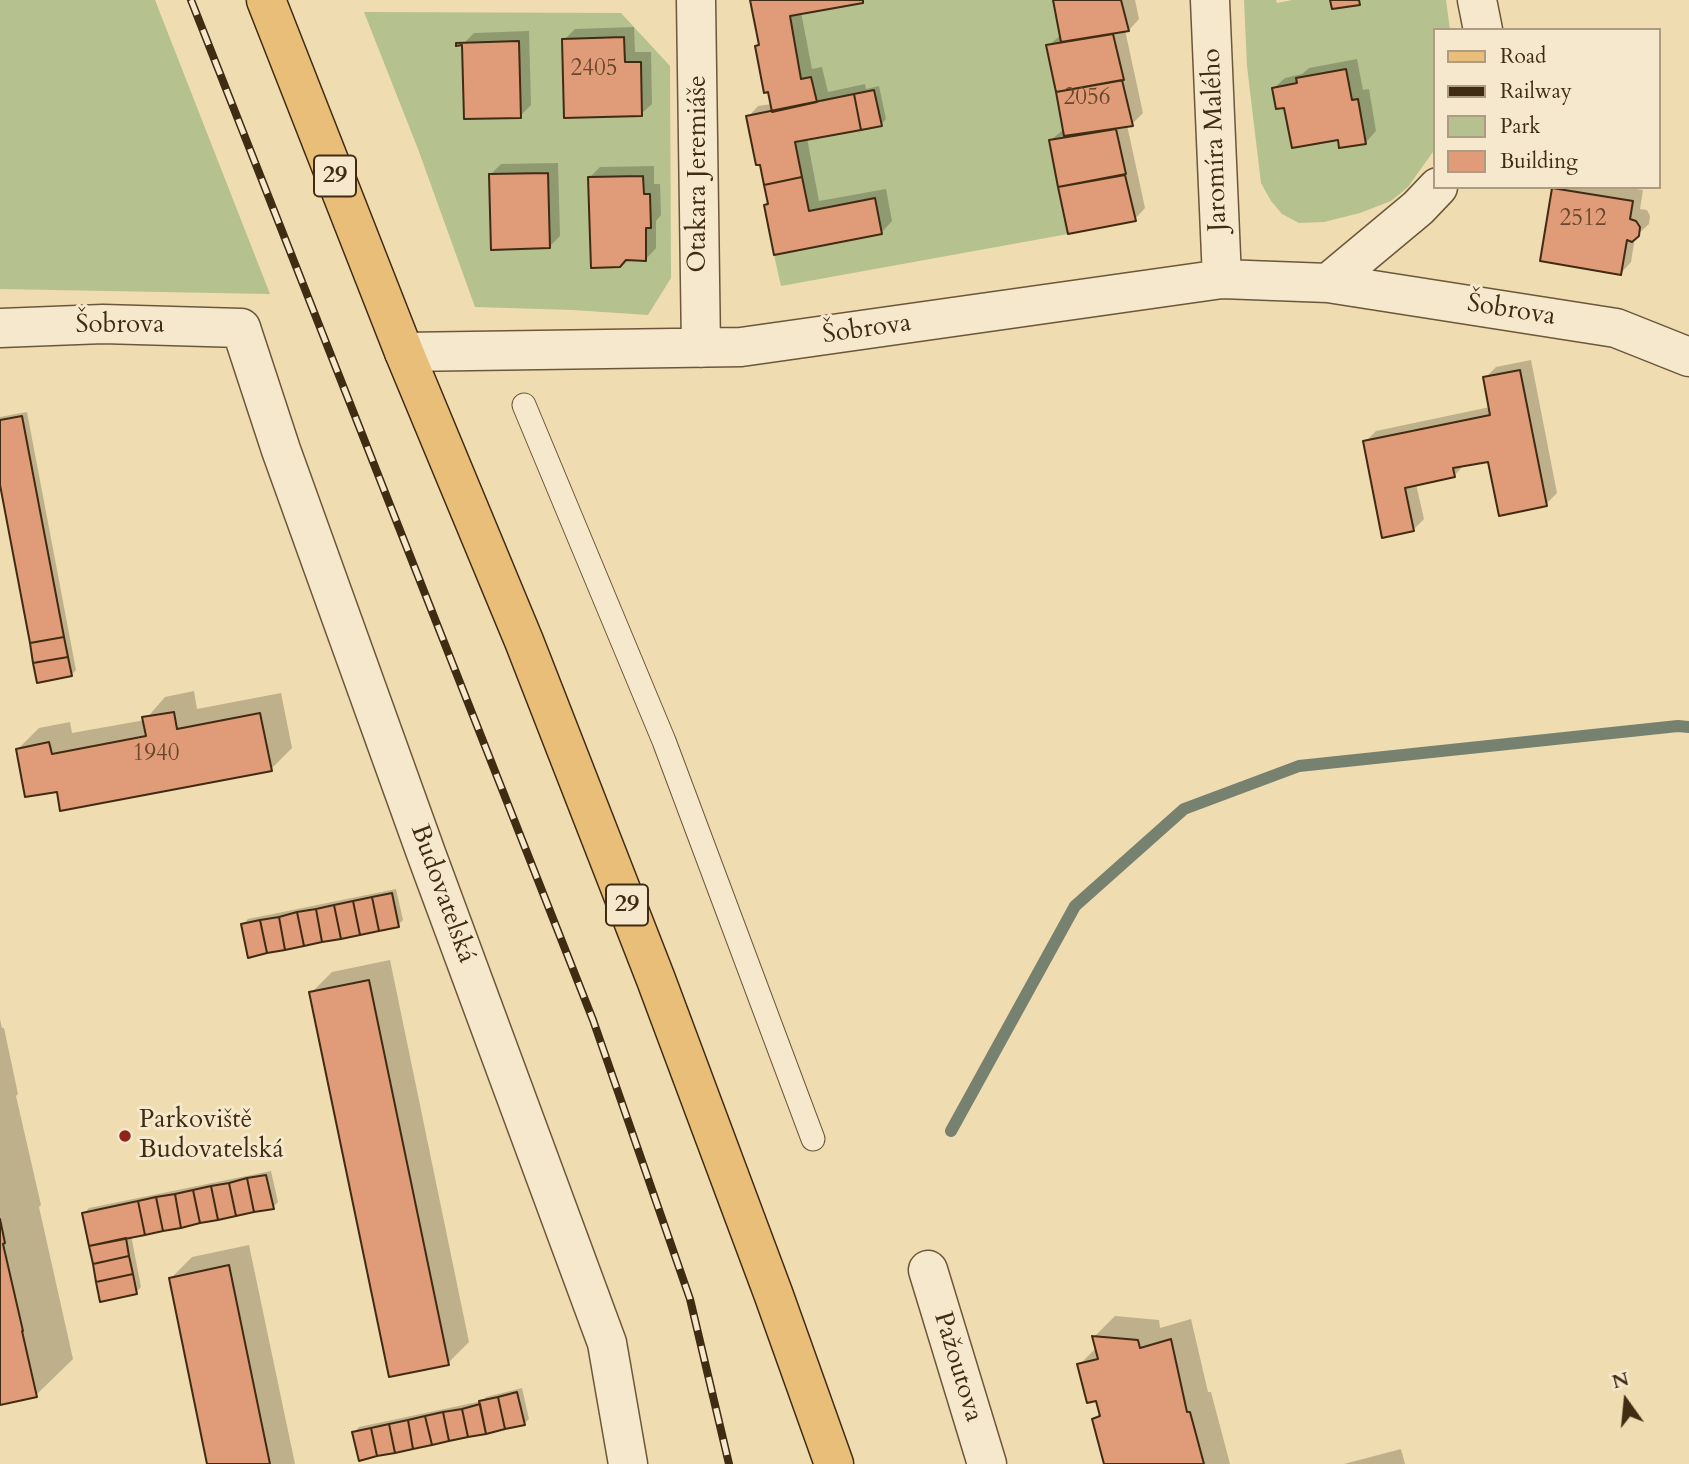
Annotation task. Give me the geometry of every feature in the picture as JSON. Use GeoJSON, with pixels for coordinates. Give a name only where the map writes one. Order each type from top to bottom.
{"type":"FeatureCollection","features":[{"type":"Feature","properties":{"kind":"main road","name":"29"},"geometry":{"type":"LineString","coordinates":[[266,0],[404,352],[524,641],[655,977],[834,1464]]}},
{"type":"Feature","properties":{"kind":"street","name":"Otakara Jeremiáše"},"geometry":{"type":"LineString","coordinates":[[696,0],[701,348]]}},
{"type":"Feature","properties":{"kind":"street","name":"Jaromíra Malého"},"geometry":{"type":"LineString","coordinates":[[1210,0],[1222,279]]}},
{"type":"Feature","properties":{"kind":"street"},"geometry":{"type":"LineString","coordinates":[[1477,0],[1483,28]]}},
{"type":"Feature","properties":{"kind":"street"},"geometry":{"type":"LineString","coordinates":[[1328,282],[1418,208],[1436,189]]}},
{"type":"Feature","properties":{"kind":"street","name":"Šobrova"},"geometry":{"type":"LineString","coordinates":[[404,352],[741,347],[1222,279],[1328,282],[1616,328],[1689,357]]}},
{"type":"Feature","properties":{"kind":"street","name":"Šobrova"},"geometry":{"type":"LineString","coordinates":[[0,328],[103,324],[241,328]]}},
{"type":"Feature","properties":{"kind":"street","name":"Budovatelská"},"geometry":{"type":"LineString","coordinates":[[241,328],[281,450],[427,856],[607,1343],[628,1464]]}},
{"type":"Feature","properties":{"kind":"street","name":"Pažoutova"},"geometry":{"type":"LineString","coordinates":[[928,1270],[987,1464]]}},
{"type":"Feature","properties":{"kind":"lane"},"geometry":{"type":"LineString","coordinates":[[524,405],[664,741],[813,1139]]}},
{"type":"Feature","properties":{"kind":"green space"},"geometry":{"type":"Polygon","coordinates":[[[0,0],[155,0],[270,294],[0,289],[0,0]]]}},
{"type":"Feature","properties":{"kind":"green space"},"geometry":{"type":"Polygon","coordinates":[[[863,0],[1053,0],[1061,42],[1046,45],[1064,136],[1049,140],[1068,234],[781,286],[774,255],[882,234],[875,199],[809,211],[795,142],[881,125],[874,90],[817,102],[811,77],[801,79],[790,16],[863,3],[863,0]]]}},
{"type":"Feature","properties":{"kind":"green space"},"geometry":{"type":"Polygon","coordinates":[[[1244,0],[1276,0],[1277,3],[1292,0],[1330,0],[1332,9],[1359,5],[1359,0],[1446,0],[1450,28],[1434,28],[1434,150],[1408,187],[1391,201],[1360,213],[1324,222],[1299,223],[1282,214],[1261,183],[1247,66],[1244,0]],[[1346,69],[1297,78],[1297,83],[1272,88],[1276,109],[1284,108],[1292,148],[1338,140],[1340,148],[1366,143],[1358,100],[1352,100],[1346,69]]]}},
{"type":"Feature","properties":{"kind":"green space"},"geometry":{"type":"Polygon","coordinates":[[[364,12],[621,13],[670,66],[671,278],[648,315],[475,307],[418,149],[364,12]],[[624,37],[564,117],[641,62],[625,62],[624,37]],[[519,42],[456,44],[462,45],[464,119],[521,118],[519,42]],[[548,173],[489,175],[491,250],[550,248],[548,173]],[[643,176],[588,177],[591,268],[620,267],[626,260],[646,260],[646,228],[651,227],[650,195],[644,194],[643,176]]]}},
{"type":"Feature","properties":{"kind":"building"},"geometry":{"type":"Polygon","coordinates":[[[750,0],[863,0],[863,3],[790,16],[801,79],[811,77],[817,102],[772,112],[768,92],[764,93],[755,46],[759,45],[750,0]]]}},
{"type":"Feature","properties":{"kind":"building"},"geometry":{"type":"Polygon","coordinates":[[[1053,0],[1121,0],[1129,31],[1061,42],[1053,0]]]}},
{"type":"Feature","properties":{"kind":"building"},"geometry":{"type":"Polygon","coordinates":[[[1330,0],[1359,0],[1360,5],[1332,9],[1330,0]]]}},
{"type":"Feature","properties":{"kind":"building"},"geometry":{"type":"Polygon","coordinates":[[[1113,34],[1124,80],[1056,92],[1046,45],[1113,34]]]}},
{"type":"Feature","properties":{"kind":"building"},"geometry":{"type":"Polygon","coordinates":[[[624,37],[625,62],[641,62],[642,116],[564,118],[562,39],[624,37]]]}},
{"type":"Feature","properties":{"kind":"building"},"geometry":{"type":"Polygon","coordinates":[[[519,41],[521,118],[464,119],[462,45],[456,46],[456,43],[519,41]]]}},
{"type":"Feature","properties":{"kind":"building"},"geometry":{"type":"Polygon","coordinates":[[[1346,69],[1352,100],[1358,99],[1366,144],[1339,148],[1338,140],[1292,148],[1284,108],[1276,109],[1272,88],[1297,83],[1296,78],[1346,69]]]}},
{"type":"Feature","properties":{"kind":"building"},"geometry":{"type":"Polygon","coordinates":[[[1122,80],[1133,126],[1064,136],[1056,92],[1122,80]]]}},
{"type":"Feature","properties":{"kind":"building"},"geometry":{"type":"Polygon","coordinates":[[[874,90],[882,126],[861,130],[854,94],[874,90]]]}},
{"type":"Feature","properties":{"kind":"building"},"geometry":{"type":"Polygon","coordinates":[[[854,94],[861,130],[795,142],[802,177],[764,185],[760,165],[756,165],[746,116],[854,94]]]}},
{"type":"Feature","properties":{"kind":"building"},"geometry":{"type":"Polygon","coordinates":[[[1116,129],[1126,174],[1058,187],[1049,140],[1116,129]]]}},
{"type":"Feature","properties":{"kind":"building"},"geometry":{"type":"Polygon","coordinates":[[[548,173],[550,248],[491,250],[489,174],[548,173]]]}},
{"type":"Feature","properties":{"kind":"building"},"geometry":{"type":"Polygon","coordinates":[[[1125,175],[1136,221],[1068,234],[1058,187],[1125,175]]]}},
{"type":"Feature","properties":{"kind":"building"},"geometry":{"type":"Polygon","coordinates":[[[643,176],[644,194],[650,194],[651,228],[646,228],[646,261],[626,260],[620,267],[591,268],[588,177],[643,176]]]}},
{"type":"Feature","properties":{"kind":"building"},"geometry":{"type":"Polygon","coordinates":[[[802,177],[809,211],[875,198],[882,234],[774,255],[764,205],[768,204],[764,185],[802,177]]]}},
{"type":"Feature","properties":{"kind":"building"},"geometry":{"type":"Polygon","coordinates":[[[1552,189],[1633,201],[1630,219],[1636,221],[1640,227],[1639,236],[1632,242],[1627,240],[1621,275],[1540,261],[1552,189]]]}},
{"type":"Feature","properties":{"kind":"building"},"geometry":{"type":"Polygon","coordinates":[[[1520,370],[1547,506],[1499,516],[1488,462],[1453,468],[1455,477],[1405,488],[1414,531],[1382,538],[1363,441],[1490,415],[1483,377],[1520,370]]]}},
{"type":"Feature","properties":{"kind":"building"},"geometry":{"type":"Polygon","coordinates":[[[22,416],[64,637],[30,643],[0,485],[0,420],[22,416]]]}},
{"type":"Feature","properties":{"kind":"building"},"geometry":{"type":"Polygon","coordinates":[[[64,637],[68,657],[33,663],[30,643],[64,637]]]}},
{"type":"Feature","properties":{"kind":"building"},"geometry":{"type":"Polygon","coordinates":[[[68,657],[72,676],[37,683],[33,663],[68,657]]]}},
{"type":"Feature","properties":{"kind":"building"},"geometry":{"type":"Polygon","coordinates":[[[174,712],[177,729],[260,713],[272,771],[60,811],[57,792],[25,797],[16,749],[49,742],[52,754],[146,736],[142,717],[174,712]]]}},
{"type":"Feature","properties":{"kind":"building"},"geometry":{"type":"Polygon","coordinates":[[[392,893],[399,927],[379,931],[372,897],[392,893]]]}},
{"type":"Feature","properties":{"kind":"building"},"geometry":{"type":"Polygon","coordinates":[[[372,897],[379,931],[360,935],[353,901],[372,897]]]}},
{"type":"Feature","properties":{"kind":"building"},"geometry":{"type":"Polygon","coordinates":[[[353,901],[360,935],[341,939],[334,905],[353,901]]]}},
{"type":"Feature","properties":{"kind":"building"},"geometry":{"type":"Polygon","coordinates":[[[334,905],[341,939],[322,942],[316,909],[334,905]]]}},
{"type":"Feature","properties":{"kind":"building"},"geometry":{"type":"Polygon","coordinates":[[[316,909],[322,942],[304,946],[297,912],[316,909]]]}},
{"type":"Feature","properties":{"kind":"building"},"geometry":{"type":"Polygon","coordinates":[[[297,912],[304,946],[285,950],[279,917],[297,912]]]}},
{"type":"Feature","properties":{"kind":"building"},"geometry":{"type":"Polygon","coordinates":[[[279,917],[285,950],[267,953],[260,920],[279,917]]]}},
{"type":"Feature","properties":{"kind":"building"},"geometry":{"type":"Polygon","coordinates":[[[260,920],[267,953],[248,958],[241,924],[260,920]]]}},
{"type":"Feature","properties":{"kind":"building"},"geometry":{"type":"Polygon","coordinates":[[[369,980],[449,1365],[389,1377],[309,992],[369,980]]]}},
{"type":"Feature","properties":{"kind":"building"},"geometry":{"type":"Polygon","coordinates":[[[266,1175],[274,1209],[254,1212],[247,1178],[266,1175]]]}},
{"type":"Feature","properties":{"kind":"building"},"geometry":{"type":"Polygon","coordinates":[[[247,1178],[254,1212],[236,1216],[229,1183],[247,1178]]]}},
{"type":"Feature","properties":{"kind":"building"},"geometry":{"type":"Polygon","coordinates":[[[229,1183],[236,1216],[218,1220],[211,1186],[229,1183]]]}},
{"type":"Feature","properties":{"kind":"building"},"geometry":{"type":"Polygon","coordinates":[[[211,1186],[218,1220],[200,1223],[193,1190],[211,1186]]]}},
{"type":"Feature","properties":{"kind":"building"},"geometry":{"type":"Polygon","coordinates":[[[193,1190],[200,1223],[181,1228],[175,1194],[193,1190]]]}},
{"type":"Feature","properties":{"kind":"building"},"geometry":{"type":"Polygon","coordinates":[[[175,1194],[181,1228],[163,1231],[156,1197],[175,1194]]]}},
{"type":"Feature","properties":{"kind":"building"},"geometry":{"type":"Polygon","coordinates":[[[156,1197],[163,1231],[145,1235],[138,1201],[156,1197]]]}},
{"type":"Feature","properties":{"kind":"building"},"geometry":{"type":"Polygon","coordinates":[[[138,1201],[145,1235],[89,1246],[82,1213],[138,1201]]]}},
{"type":"Feature","properties":{"kind":"building"},"geometry":{"type":"Polygon","coordinates":[[[0,1219],[5,1243],[3,1244],[37,1397],[0,1405],[0,1219]]]}},
{"type":"Feature","properties":{"kind":"building"},"geometry":{"type":"Polygon","coordinates":[[[126,1238],[129,1256],[93,1264],[89,1246],[126,1238]]]}},
{"type":"Feature","properties":{"kind":"building"},"geometry":{"type":"Polygon","coordinates":[[[129,1256],[133,1274],[96,1282],[93,1264],[129,1256]]]}},
{"type":"Feature","properties":{"kind":"building"},"geometry":{"type":"Polygon","coordinates":[[[229,1265],[270,1464],[207,1464],[169,1278],[229,1265]]]}},
{"type":"Feature","properties":{"kind":"building"},"geometry":{"type":"Polygon","coordinates":[[[133,1274],[137,1294],[100,1302],[96,1282],[133,1274]]]}},
{"type":"Feature","properties":{"kind":"building"},"geometry":{"type":"Polygon","coordinates":[[[1092,1336],[1138,1340],[1140,1348],[1171,1339],[1187,1412],[1190,1412],[1204,1464],[1104,1464],[1092,1419],[1100,1416],[1096,1401],[1087,1403],[1077,1364],[1098,1359],[1092,1336]]]}},
{"type":"Feature","properties":{"kind":"building"},"geometry":{"type":"Polygon","coordinates":[[[517,1392],[525,1425],[505,1429],[498,1397],[517,1392]]]}},
{"type":"Feature","properties":{"kind":"building"},"geometry":{"type":"Polygon","coordinates":[[[498,1397],[505,1429],[486,1434],[479,1401],[498,1397]]]}},
{"type":"Feature","properties":{"kind":"building"},"geometry":{"type":"Polygon","coordinates":[[[480,1404],[486,1434],[468,1437],[462,1409],[480,1404]]]}},
{"type":"Feature","properties":{"kind":"building"},"geometry":{"type":"Polygon","coordinates":[[[462,1409],[468,1437],[449,1441],[443,1412],[462,1409]]]}},
{"type":"Feature","properties":{"kind":"building"},"geometry":{"type":"Polygon","coordinates":[[[443,1412],[449,1441],[432,1445],[425,1416],[443,1412]]]}},
{"type":"Feature","properties":{"kind":"building"},"geometry":{"type":"Polygon","coordinates":[[[425,1416],[432,1445],[413,1449],[408,1420],[425,1416]]]}},
{"type":"Feature","properties":{"kind":"building"},"geometry":{"type":"Polygon","coordinates":[[[408,1420],[413,1449],[395,1453],[389,1424],[408,1420]]]}},
{"type":"Feature","properties":{"kind":"building"},"geometry":{"type":"Polygon","coordinates":[[[389,1424],[395,1453],[377,1456],[371,1428],[389,1424]]]}},
{"type":"Feature","properties":{"kind":"building"},"geometry":{"type":"Polygon","coordinates":[[[371,1428],[377,1456],[359,1461],[352,1432],[371,1428]]]}},
{"type":"Feature","properties":{"kind":"waterway"},"geometry":{"type":"LineString","coordinates":[[951,1131],[1075,906],[1184,809],[1299,766],[1689,727]]}},
{"type":"Feature","properties":{"kind":"railway"},"geometry":{"type":"LineString","coordinates":[[191,0],[593,1020],[690,1299],[729,1464]]}},
{"type":"Feature","properties":{"kind":"place","name":"Parkoviště Budovatelská"},"geometry":{"type":"Point","coordinates":[125,1136]}}]}
